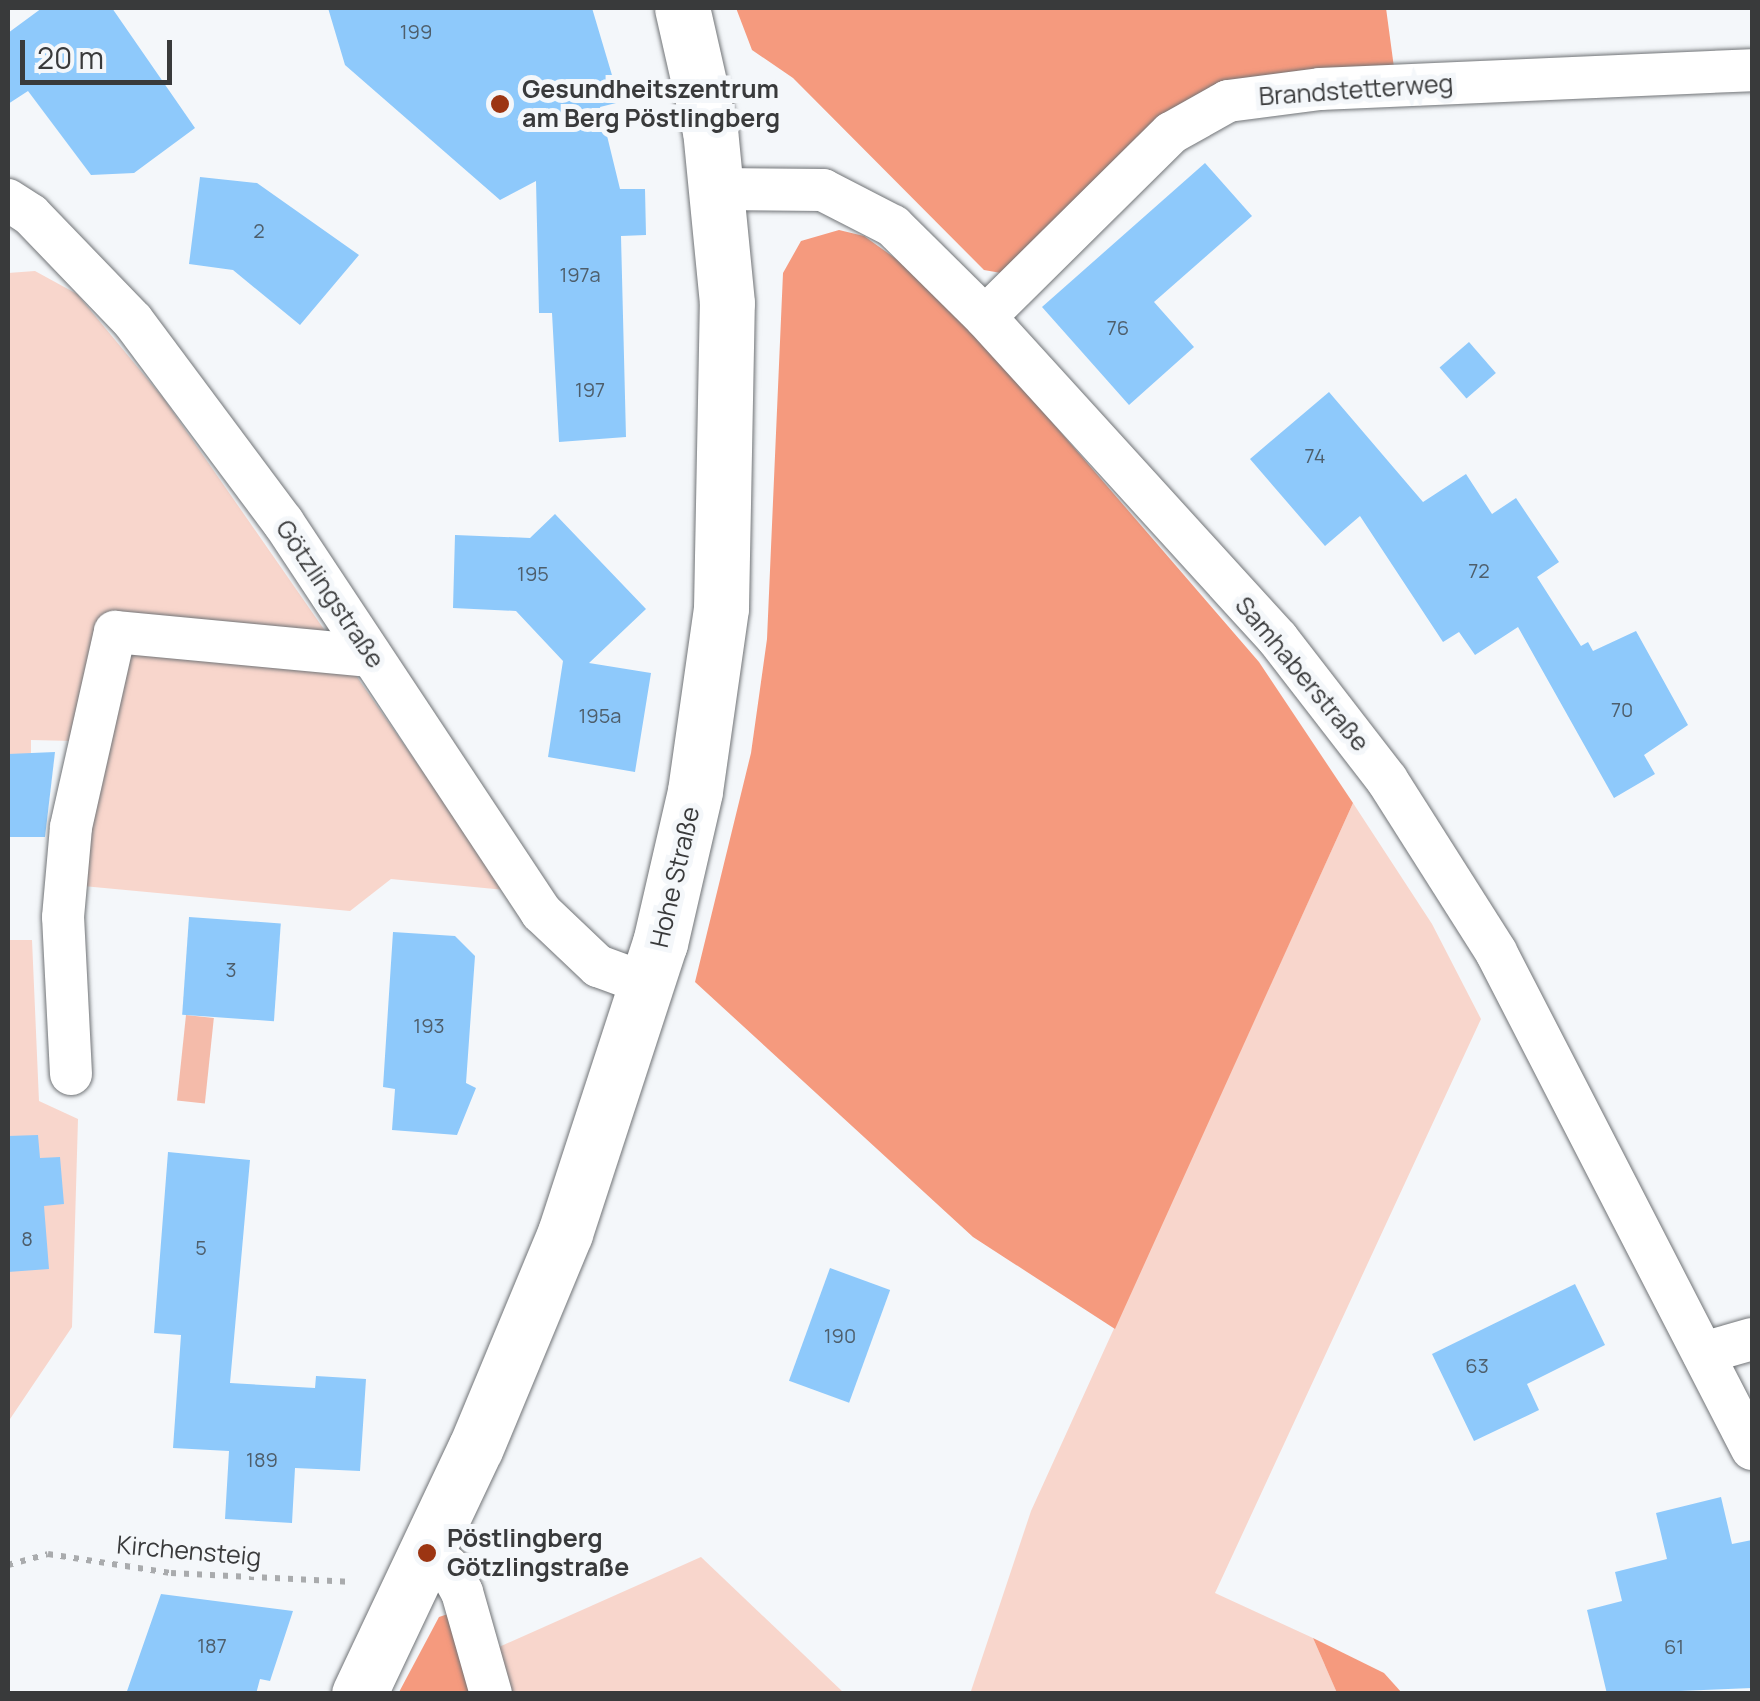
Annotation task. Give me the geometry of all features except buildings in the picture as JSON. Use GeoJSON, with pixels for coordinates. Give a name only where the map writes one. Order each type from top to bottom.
{"type":"FeatureCollection","features":[{"type":"Feature","properties":{"kind":"main road","name":"Hohe Straße"},"geometry":{"type":"LineString","coordinates":[[359,1694],[427,1553],[565,1233],[648,984],[695,792],[721,608],[728,387],[718,189],[682,8]]}},
{"type":"Feature","properties":{"kind":"street","name":"Brandstetterweg"},"geometry":{"type":"LineString","coordinates":[[985,317],[1172,133],[1228,101],[1320,89],[1752,70]]}},
{"type":"Feature","properties":{"kind":"street","name":"Samhaberstraße"},"geometry":{"type":"LineString","coordinates":[[718,189],[801,187],[858,203],[893,226],[985,317],[1278,639],[1439,855],[1752,1449]]}},
{"type":"Feature","properties":{"kind":"street","name":"Götzlingstraße"},"geometry":{"type":"LineString","coordinates":[[15,216],[133,322],[283,522],[541,912],[598,966],[648,984]]}},
{"type":"Feature","properties":{"kind":"street"},"geometry":{"type":"LineString","coordinates":[[70,1074],[63,918],[70,827],[115,632],[372,656]]}},
{"type":"Feature","properties":{"kind":"street"},"geometry":{"type":"LineString","coordinates":[[1704,1352],[1752,1339]]}},
{"type":"Feature","properties":{"kind":"street"},"geometry":{"type":"LineString","coordinates":[[427,1553],[448,1567],[462,1592],[491,1694]]}},
{"type":"Feature","properties":{"kind":"path","name":"Kirchensteig"},"geometry":{"type":"LineString","coordinates":[[8,1565],[48,1554],[171,1573],[370,1583]]}},
{"type":"Feature","properties":{"kind":"shaded area"},"geometry":{"type":"Polygon","coordinates":[[[736,8],[1386,8],[1395,75],[1272,80],[1001,273],[984,270],[793,78],[752,50],[736,8]]]}},
{"type":"Feature","properties":{"kind":"shaded area"},"geometry":{"type":"Polygon","coordinates":[[[839,230],[864,236],[920,276],[975,333],[1259,662],[1353,803],[1115,1329],[973,1237],[695,982],[751,753],[767,639],[783,273],[801,241],[839,230]]]}},
{"type":"Feature","properties":{"kind":"shaded area"},"geometry":{"type":"Polygon","coordinates":[[[35,271],[77,294],[164,399],[505,890],[391,879],[350,911],[83,886],[73,741],[31,740],[31,754],[8,754],[8,273],[35,271]]]}},
{"type":"Feature","properties":{"kind":"shaded area"},"geometry":{"type":"Polygon","coordinates":[[[1353,803],[1432,924],[1481,1019],[1215,1593],[1313,1638],[1337,1693],[970,1694],[1031,1511],[1353,803]]]}},
{"type":"Feature","properties":{"kind":"shaded area"},"geometry":{"type":"Polygon","coordinates":[[[8,940],[32,940],[39,1101],[78,1119],[72,1327],[8,1422],[8,940]]]}},
{"type":"Feature","properties":{"kind":"shaded area"},"geometry":{"type":"Polygon","coordinates":[[[186,1015],[214,1018],[205,1103],[177,1101],[186,1015]]]}},
{"type":"Feature","properties":{"kind":"shaded area"},"geometry":{"type":"Polygon","coordinates":[[[701,1557],[844,1693],[510,1693],[499,1647],[701,1557]]]}},
{"type":"Feature","properties":{"kind":"shaded area"},"geometry":{"type":"Polygon","coordinates":[[[448,1614],[474,1693],[398,1694],[439,1617],[448,1614]]]}},
{"type":"Feature","properties":{"kind":"shaded area"},"geometry":{"type":"Polygon","coordinates":[[[1313,1638],[1384,1673],[1402,1693],[1337,1693],[1313,1638]]]}},
{"type":"Feature","properties":{"kind":"place","name":"Gesundheitszentrum am Berg Pöstlingberg"},"geometry":{"type":"Point","coordinates":[500,104]}},
{"type":"Feature","properties":{"kind":"place","name":"Pöstlingberg Götzlingstraße"},"geometry":{"type":"Point","coordinates":[427,1553]}}]}
